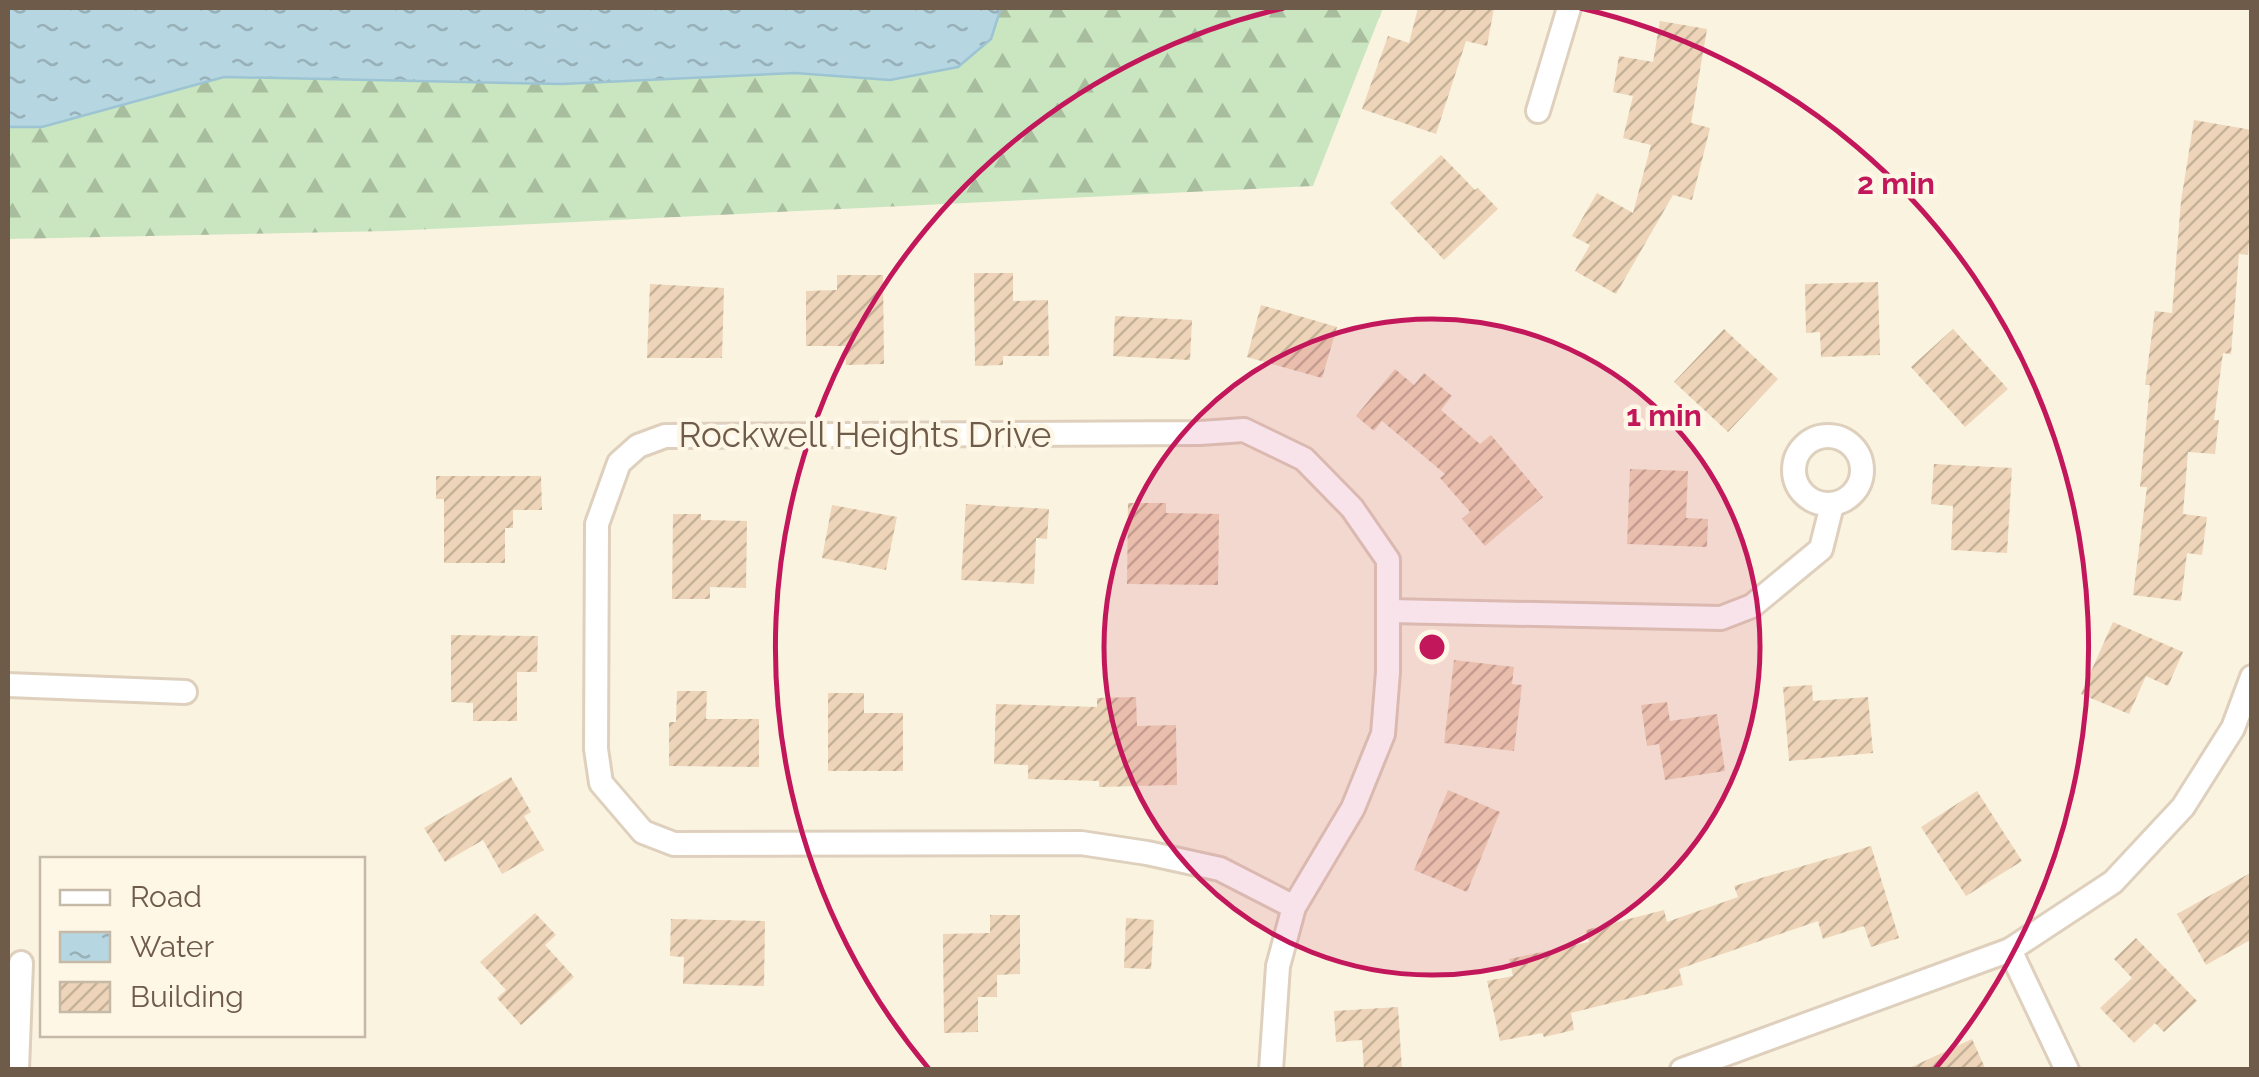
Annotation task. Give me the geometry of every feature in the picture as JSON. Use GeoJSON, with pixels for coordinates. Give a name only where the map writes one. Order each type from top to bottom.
{"type":"FeatureCollection","features":[{"type":"Feature","properties":{"kind":"street"},"geometry":{"type":"LineString","coordinates":[[1538,111],[1570,8]]}},
{"type":"Feature","properties":{"kind":"street","name":"Rockwell Heights Drive"},"geometry":{"type":"LineString","coordinates":[[1271,1070],[1278,966],[1294,907],[1353,808],[1384,734],[1388,560],[1352,508],[1304,460],[1244,430],[665,436],[638,446],[619,463],[597,524],[596,749],[602,782],[643,832],[674,844],[1082,843],[1147,852],[1220,869],[1294,907]]}},
{"type":"Feature","properties":{"kind":"street"},"geometry":{"type":"LineString","coordinates":[[1389,611],[1722,618],[1752,606],[1821,549],[1832,504]]}},
{"type":"Feature","properties":{"kind":"street"},"geometry":{"type":"LineString","coordinates":[[8,685],[185,692]]}},
{"type":"Feature","properties":{"kind":"street"},"geometry":{"type":"LineString","coordinates":[[1682,1070],[2010,950],[2113,882],[2183,808],[2233,728],[2249,691]]}},
{"type":"Feature","properties":{"kind":"street"},"geometry":{"type":"LineString","coordinates":[[2010,950],[2067,1070]]}},
{"type":"Feature","properties":{"kind":"street"},"geometry":{"type":"LineString","coordinates":[[17,1070],[22,963]]}},
{"type":"Feature","properties":{"kind":"green space"},"geometry":{"type":"Polygon","coordinates":[[[1001,8],[1383,8],[1313,186],[390,231],[8,239],[8,127],[42,127],[224,77],[562,84],[795,73],[890,80],[991,39],[1001,8]]]}},
{"type":"Feature","properties":{"kind":"water"},"geometry":{"type":"Polygon","coordinates":[[[8,8],[1001,8],[991,39],[958,67],[890,80],[795,73],[562,84],[224,77],[42,127],[8,127],[8,8]]]}},
{"type":"Feature","properties":{"kind":"building"},"geometry":{"type":"Polygon","coordinates":[[[1418,8],[1494,8],[1487,46],[1466,41],[1436,134],[1362,109],[1388,36],[1409,43],[1418,8]]]}},
{"type":"Feature","properties":{"kind":"building"},"geometry":{"type":"Polygon","coordinates":[[[1660,21],[1707,29],[1691,123],[1710,128],[1692,200],[1673,195],[1616,294],[1575,271],[1590,245],[1572,236],[1597,193],[1633,213],[1651,145],[1623,138],[1633,96],[1613,92],[1619,56],[1653,62],[1660,21]]]}},
{"type":"Feature","properties":{"kind":"building"},"geometry":{"type":"Polygon","coordinates":[[[2194,120],[2252,130],[2252,207],[2248,255],[2239,254],[2231,354],[2223,353],[2214,420],[2219,420],[2215,454],[2188,452],[2183,514],[2207,517],[2202,555],[2187,553],[2181,601],[2133,595],[2147,487],[2140,487],[2150,385],[2145,385],[2155,311],[2172,313],[2181,201],[2194,120]]]}},
{"type":"Feature","properties":{"kind":"building"},"geometry":{"type":"Polygon","coordinates":[[[1441,155],[1498,209],[1444,260],[1390,203],[1441,155]]]}},
{"type":"Feature","properties":{"kind":"building"},"geometry":{"type":"Polygon","coordinates":[[[974,273],[1013,273],[1013,301],[1048,300],[1049,356],[1003,356],[1003,365],[975,366],[974,273]]]}},
{"type":"Feature","properties":{"kind":"building"},"geometry":{"type":"Polygon","coordinates":[[[837,275],[883,275],[884,364],[846,365],[846,346],[806,346],[806,291],[837,290],[837,275]]]}},
{"type":"Feature","properties":{"kind":"building"},"geometry":{"type":"Polygon","coordinates":[[[1878,282],[1880,355],[1821,357],[1820,332],[1806,333],[1805,284],[1878,282]]]}},
{"type":"Feature","properties":{"kind":"building"},"geometry":{"type":"Polygon","coordinates":[[[650,284],[724,288],[722,358],[647,358],[650,284]]]}},
{"type":"Feature","properties":{"kind":"building"},"geometry":{"type":"Polygon","coordinates":[[[1261,305],[1337,327],[1322,378],[1247,357],[1261,305]]]}},
{"type":"Feature","properties":{"kind":"building"},"geometry":{"type":"Polygon","coordinates":[[[1115,316],[1192,320],[1190,360],[1113,356],[1115,316]]]}},
{"type":"Feature","properties":{"kind":"building"},"geometry":{"type":"Polygon","coordinates":[[[1724,329],[1778,379],[1728,432],[1674,382],[1724,329]]]}},
{"type":"Feature","properties":{"kind":"building"},"geometry":{"type":"Polygon","coordinates":[[[1953,329],[2008,389],[1965,427],[1911,367],[1953,329]]]}},
{"type":"Feature","properties":{"kind":"building"},"geometry":{"type":"Polygon","coordinates":[[[1395,369],[1414,385],[1424,373],[1452,396],[1441,410],[1480,444],[1491,435],[1543,497],[1485,546],[1462,519],[1470,512],[1440,478],[1445,474],[1382,421],[1374,431],[1356,416],[1395,369]]]}},
{"type":"Feature","properties":{"kind":"building"},"geometry":{"type":"Polygon","coordinates":[[[1934,464],[2012,468],[2007,553],[1951,550],[1953,506],[1931,504],[1934,464]]]}},
{"type":"Feature","properties":{"kind":"building"},"geometry":{"type":"Polygon","coordinates":[[[1630,469],[1688,471],[1686,518],[1708,519],[1707,547],[1627,544],[1630,469]]]}},
{"type":"Feature","properties":{"kind":"building"},"geometry":{"type":"Polygon","coordinates":[[[436,476],[541,476],[542,510],[513,510],[513,528],[505,528],[505,563],[444,563],[444,499],[436,499],[436,476]]]}},
{"type":"Feature","properties":{"kind":"building"},"geometry":{"type":"Polygon","coordinates":[[[1128,503],[1166,503],[1166,513],[1219,514],[1218,585],[1127,584],[1128,503]]]}},
{"type":"Feature","properties":{"kind":"building"},"geometry":{"type":"Polygon","coordinates":[[[966,504],[1049,509],[1047,539],[1036,538],[1034,584],[961,580],[966,504]]]}},
{"type":"Feature","properties":{"kind":"building"},"geometry":{"type":"Polygon","coordinates":[[[832,505],[897,517],[886,570],[822,558],[832,505]]]}},
{"type":"Feature","properties":{"kind":"building"},"geometry":{"type":"Polygon","coordinates":[[[673,514],[701,514],[701,520],[747,521],[746,588],[710,587],[710,599],[672,599],[673,514]]]}},
{"type":"Feature","properties":{"kind":"building"},"geometry":{"type":"Polygon","coordinates":[[[2113,622],[2183,652],[2168,686],[2146,676],[2129,714],[2081,694],[2113,622]]]}},
{"type":"Feature","properties":{"kind":"building"},"geometry":{"type":"Polygon","coordinates":[[[451,635],[538,636],[537,672],[517,672],[517,721],[473,721],[473,703],[451,702],[451,635]]]}},
{"type":"Feature","properties":{"kind":"building"},"geometry":{"type":"Polygon","coordinates":[[[1454,660],[1514,667],[1512,684],[1522,685],[1514,751],[1444,743],[1454,660]]]}},
{"type":"Feature","properties":{"kind":"building"},"geometry":{"type":"Polygon","coordinates":[[[1812,685],[1813,701],[1868,697],[1873,753],[1789,761],[1783,687],[1812,685]]]}},
{"type":"Feature","properties":{"kind":"building"},"geometry":{"type":"Polygon","coordinates":[[[677,691],[707,691],[706,719],[759,719],[759,767],[669,766],[669,722],[676,722],[677,691]]]}},
{"type":"Feature","properties":{"kind":"building"},"geometry":{"type":"Polygon","coordinates":[[[828,693],[864,693],[864,713],[903,713],[903,771],[828,771],[828,693]]]}},
{"type":"Feature","properties":{"kind":"building"},"geometry":{"type":"Polygon","coordinates":[[[1136,697],[1137,726],[1176,725],[1177,785],[1099,787],[1099,781],[1028,779],[1028,765],[994,764],[996,704],[1097,707],[1097,698],[1136,697]]]}},
{"type":"Feature","properties":{"kind":"building"},"geometry":{"type":"Polygon","coordinates":[[[1667,702],[1670,721],[1717,714],[1725,771],[1665,780],[1659,744],[1647,746],[1641,705],[1667,702]]]}},
{"type":"Feature","properties":{"kind":"building"},"geometry":{"type":"Polygon","coordinates":[[[511,777],[531,812],[524,816],[544,850],[502,874],[483,840],[445,862],[424,828],[511,777]]]}},
{"type":"Feature","properties":{"kind":"building"},"geometry":{"type":"Polygon","coordinates":[[[1448,790],[1500,812],[1467,892],[1414,870],[1448,790]]]}},
{"type":"Feature","properties":{"kind":"building"},"geometry":{"type":"Polygon","coordinates":[[[1977,791],[2022,861],[1966,896],[1921,827],[1977,791]]]}},
{"type":"Feature","properties":{"kind":"building"},"geometry":{"type":"Polygon","coordinates":[[[1871,846],[1899,938],[1871,947],[1864,926],[1823,939],[1818,921],[1679,969],[1683,985],[1571,1013],[1574,1030],[1500,1041],[1487,981],[1513,976],[1509,959],[1589,942],[1586,930],[1664,910],[1667,922],[1738,897],[1734,886],[1871,846]]]}},
{"type":"Feature","properties":{"kind":"building"},"geometry":{"type":"Polygon","coordinates":[[[2252,872],[2252,939],[2206,965],[2177,914],[2252,872]]]}},
{"type":"Feature","properties":{"kind":"building"},"geometry":{"type":"Polygon","coordinates":[[[535,913],[556,935],[545,945],[574,977],[521,1025],[497,998],[506,990],[480,962],[535,913]]]}},
{"type":"Feature","properties":{"kind":"building"},"geometry":{"type":"Polygon","coordinates":[[[990,915],[1020,915],[1020,974],[997,975],[997,997],[978,997],[978,1032],[944,1033],[943,934],[990,933],[990,915]]]}},
{"type":"Feature","properties":{"kind":"building"},"geometry":{"type":"Polygon","coordinates":[[[1126,918],[1154,920],[1151,969],[1124,968],[1126,918]]]}},
{"type":"Feature","properties":{"kind":"building"},"geometry":{"type":"Polygon","coordinates":[[[671,919],[765,921],[764,986],[683,984],[684,957],[670,956],[671,919]]]}},
{"type":"Feature","properties":{"kind":"building"},"geometry":{"type":"Polygon","coordinates":[[[2136,938],[2197,1001],[2164,1032],[2155,1023],[2134,1043],[2100,1008],[2132,978],[2114,959],[2136,938]]]}},
{"type":"Feature","properties":{"kind":"building"},"geometry":{"type":"Polygon","coordinates":[[[1398,1007],[1402,1070],[1364,1070],[1362,1040],[1336,1042],[1334,1011],[1398,1007]]]}},
{"type":"Feature","properties":{"kind":"building"},"geometry":{"type":"Polygon","coordinates":[[[1972,1039],[1986,1070],[1905,1070],[1972,1039]]]}}]}
